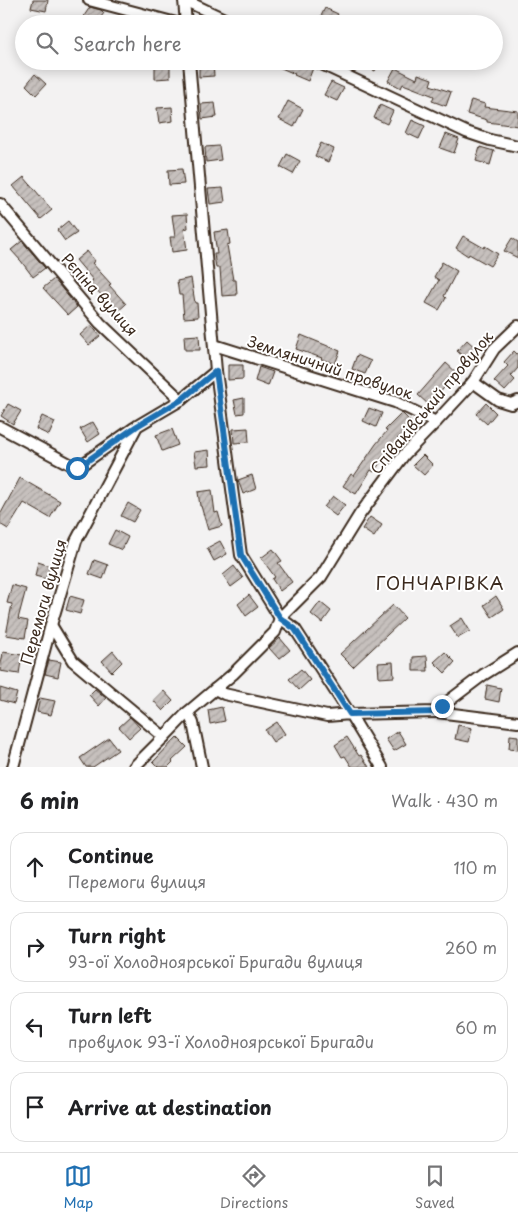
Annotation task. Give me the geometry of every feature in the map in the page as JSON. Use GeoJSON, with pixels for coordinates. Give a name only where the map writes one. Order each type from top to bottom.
{"type":"FeatureCollection","features":[{"type":"Feature","properties":{"kind":"street"},"geometry":{"type":"LineString","coordinates":[[89,0],[146,15]]}},
{"type":"Feature","properties":{"kind":"street"},"geometry":{"type":"LineString","coordinates":[[185,15],[184,0],[216,15]]}},
{"type":"Feature","properties":{"kind":"street"},"geometry":{"type":"LineString","coordinates":[[190,70],[216,371],[241,555],[280,618],[295,629],[382,767]]}},
{"type":"Feature","properties":{"kind":"street"},"geometry":{"type":"LineString","coordinates":[[334,70],[466,132],[518,146]]}},
{"type":"Feature","properties":{"kind":"street","name":"Рєпіна вулиця"},"geometry":{"type":"LineString","coordinates":[[0,204],[100,323],[181,400]]}},
{"type":"Feature","properties":{"kind":"street","name":"Співаківський провулок"},"geometry":{"type":"LineString","coordinates":[[134,767],[188,712],[233,674],[275,632],[280,618],[321,577],[360,514],[404,455],[473,382],[494,349],[518,326]]}},
{"type":"Feature","properties":{"kind":"street","name":"Земляничний провулок"},"geometry":{"type":"LineString","coordinates":[[214,345],[395,402],[436,422]]}},
{"type":"Feature","properties":{"kind":"street"},"geometry":{"type":"LineString","coordinates":[[0,427],[77,468],[137,426],[181,400],[216,371]]}},
{"type":"Feature","properties":{"kind":"street"},"geometry":{"type":"LineString","coordinates":[[473,382],[498,400],[511,404],[518,401]]}},
{"type":"Feature","properties":{"kind":"street","name":"Перемоги вулиця"},"geometry":{"type":"LineString","coordinates":[[13,767],[51,625],[76,541],[137,426]]}},
{"type":"Feature","properties":{"kind":"street"},"geometry":{"type":"LineString","coordinates":[[51,625],[73,661],[164,738]]}},
{"type":"Feature","properties":{"kind":"street"},"geometry":{"type":"LineString","coordinates":[[437,712],[442,706],[484,675],[518,653]]}},
{"type":"Feature","properties":{"kind":"street"},"geometry":{"type":"LineString","coordinates":[[216,689],[224,694],[327,716],[437,712],[518,722]]}},
{"type":"Feature","properties":{"kind":"street"},"geometry":{"type":"LineString","coordinates":[[188,712],[193,723],[202,767]]}},
{"type":"Feature","properties":{"kind":"building"},"geometry":{"type":"Polygon","coordinates":[[[33,0],[48,0],[46,11],[31,8],[33,0]]]}},
{"type":"Feature","properties":{"kind":"building"},"geometry":{"type":"Polygon","coordinates":[[[90,7],[101,10],[104,13],[103,15],[85,15],[90,7]]]}},
{"type":"Feature","properties":{"kind":"building"},"geometry":{"type":"Polygon","coordinates":[[[325,8],[338,14],[338,15],[322,15],[325,8]]]}},
{"type":"Feature","properties":{"kind":"building"},"geometry":{"type":"Polygon","coordinates":[[[155,70],[170,70],[170,78],[155,79],[155,70]]]}},
{"type":"Feature","properties":{"kind":"building"},"geometry":{"type":"Polygon","coordinates":[[[199,70],[214,70],[214,76],[199,77],[199,70]]]}},
{"type":"Feature","properties":{"kind":"building"},"geometry":{"type":"Polygon","coordinates":[[[286,70],[312,70],[308,81],[286,70]]]}},
{"type":"Feature","properties":{"kind":"building"},"geometry":{"type":"Polygon","coordinates":[[[394,70],[399,70],[417,79],[418,74],[432,79],[430,85],[451,92],[446,106],[432,101],[434,96],[403,84],[401,88],[388,81],[394,70]]]}},
{"type":"Feature","properties":{"kind":"building"},"geometry":{"type":"Polygon","coordinates":[[[35,74],[46,84],[36,95],[26,85],[35,74]]]}},
{"type":"Feature","properties":{"kind":"building"},"geometry":{"type":"Polygon","coordinates":[[[331,82],[344,88],[337,101],[324,95],[331,82]]]}},
{"type":"Feature","properties":{"kind":"building"},"geometry":{"type":"Polygon","coordinates":[[[471,100],[485,104],[484,107],[518,111],[518,126],[487,122],[487,120],[467,114],[471,100]]]}},
{"type":"Feature","properties":{"kind":"building"},"geometry":{"type":"Polygon","coordinates":[[[288,101],[303,109],[294,127],[279,119],[288,101]]]}},
{"type":"Feature","properties":{"kind":"building"},"geometry":{"type":"Polygon","coordinates":[[[215,103],[217,117],[202,119],[201,104],[215,103]]]}},
{"type":"Feature","properties":{"kind":"building"},"geometry":{"type":"Polygon","coordinates":[[[380,105],[393,111],[387,124],[374,118],[380,105]]]}},
{"type":"Feature","properties":{"kind":"building"},"geometry":{"type":"Polygon","coordinates":[[[172,107],[173,121],[159,123],[157,108],[172,107]]]}},
{"type":"Feature","properties":{"kind":"building"},"geometry":{"type":"Polygon","coordinates":[[[412,120],[425,126],[419,139],[406,133],[412,120]]]}},
{"type":"Feature","properties":{"kind":"building"},"geometry":{"type":"Polygon","coordinates":[[[446,134],[459,139],[454,153],[440,148],[446,134]]]}},
{"type":"Feature","properties":{"kind":"building"},"geometry":{"type":"Polygon","coordinates":[[[321,143],[334,149],[328,162],[315,156],[321,143]]]}},
{"type":"Feature","properties":{"kind":"building"},"geometry":{"type":"Polygon","coordinates":[[[219,146],[221,160],[206,162],[205,147],[219,146]]]}},
{"type":"Feature","properties":{"kind":"building"},"geometry":{"type":"Polygon","coordinates":[[[480,147],[494,151],[490,165],[476,161],[480,147]]]}},
{"type":"Feature","properties":{"kind":"building"},"geometry":{"type":"Polygon","coordinates":[[[287,154],[300,161],[293,174],[280,167],[287,154]]]}},
{"type":"Feature","properties":{"kind":"building"},"geometry":{"type":"Polygon","coordinates":[[[182,169],[184,184],[169,185],[168,170],[182,169]]]}},
{"type":"Feature","properties":{"kind":"building"},"geometry":{"type":"Polygon","coordinates":[[[24,177],[52,210],[41,219],[13,186],[24,177]]]}},
{"type":"Feature","properties":{"kind":"building"},"geometry":{"type":"Polygon","coordinates":[[[223,188],[225,202],[210,204],[208,189],[223,188]]]}},
{"type":"Feature","properties":{"kind":"building"},"geometry":{"type":"Polygon","coordinates":[[[187,214],[188,228],[184,229],[187,250],[172,252],[170,237],[175,237],[172,215],[187,214]]]}},
{"type":"Feature","properties":{"kind":"building"},"geometry":{"type":"Polygon","coordinates":[[[68,221],[77,233],[65,241],[57,230],[68,221]]]}},
{"type":"Feature","properties":{"kind":"building"},"geometry":{"type":"Polygon","coordinates":[[[228,230],[230,244],[227,245],[233,280],[236,280],[237,295],[222,296],[220,268],[216,268],[214,254],[217,254],[214,232],[228,230]]]}},
{"type":"Feature","properties":{"kind":"building"},"geometry":{"type":"Polygon","coordinates":[[[463,236],[498,254],[490,266],[456,248],[463,236]]]}},
{"type":"Feature","properties":{"kind":"building"},"geometry":{"type":"Polygon","coordinates":[[[512,238],[518,242],[518,258],[504,251],[512,238]]]}},
{"type":"Feature","properties":{"kind":"building"},"geometry":{"type":"Polygon","coordinates":[[[22,241],[45,268],[33,277],[11,250],[22,241]]]}},
{"type":"Feature","properties":{"kind":"building"},"geometry":{"type":"Polygon","coordinates":[[[87,251],[95,261],[92,263],[126,304],[115,314],[105,303],[107,301],[90,283],[93,280],[76,260],[87,251]]]}},
{"type":"Feature","properties":{"kind":"building"},"geometry":{"type":"Polygon","coordinates":[[[442,262],[457,271],[439,310],[426,303],[439,280],[434,277],[442,262]]]}},
{"type":"Feature","properties":{"kind":"building"},"geometry":{"type":"Polygon","coordinates":[[[191,278],[198,317],[184,318],[182,295],[179,295],[177,281],[191,278]]]}},
{"type":"Feature","properties":{"kind":"building"},"geometry":{"type":"Polygon","coordinates":[[[54,279],[77,307],[68,315],[43,288],[54,279]]]}},
{"type":"Feature","properties":{"kind":"building"},"geometry":{"type":"Polygon","coordinates":[[[91,325],[100,336],[89,345],[80,335],[91,325]]]}},
{"type":"Feature","properties":{"kind":"building"},"geometry":{"type":"Polygon","coordinates":[[[199,335],[200,350],[185,350],[184,336],[199,335]]]}},
{"type":"Feature","properties":{"kind":"building"},"geometry":{"type":"Polygon","coordinates":[[[301,335],[340,351],[335,364],[296,349],[301,335]]]}},
{"type":"Feature","properties":{"kind":"building"},"geometry":{"type":"Polygon","coordinates":[[[467,340],[478,350],[468,361],[457,351],[467,340]]]}},
{"type":"Feature","properties":{"kind":"building"},"geometry":{"type":"Polygon","coordinates":[[[514,351],[518,355],[518,368],[511,376],[515,380],[505,391],[494,381],[508,366],[504,362],[514,351]]]}},
{"type":"Feature","properties":{"kind":"building"},"geometry":{"type":"Polygon","coordinates":[[[357,355],[371,361],[365,374],[352,369],[357,355]]]}},
{"type":"Feature","properties":{"kind":"building"},"geometry":{"type":"Polygon","coordinates":[[[446,363],[457,373],[429,405],[418,395],[446,363]]]}},
{"type":"Feature","properties":{"kind":"building"},"geometry":{"type":"Polygon","coordinates":[[[228,365],[243,365],[243,379],[228,380],[228,365]]]}},
{"type":"Feature","properties":{"kind":"building"},"geometry":{"type":"Polygon","coordinates":[[[259,367],[273,372],[268,386],[255,381],[259,367]]]}},
{"type":"Feature","properties":{"kind":"building"},"geometry":{"type":"Polygon","coordinates":[[[244,398],[244,413],[237,414],[234,400],[244,398]]]}},
{"type":"Feature","properties":{"kind":"building"},"geometry":{"type":"Polygon","coordinates":[[[486,403],[496,413],[487,424],[476,414],[486,403]]]}},
{"type":"Feature","properties":{"kind":"building"},"geometry":{"type":"Polygon","coordinates":[[[8,404],[21,411],[13,424],[1,416],[8,404]]]}},
{"type":"Feature","properties":{"kind":"building"},"geometry":{"type":"Polygon","coordinates":[[[369,408],[382,413],[376,427],[363,421],[369,408]]]}},
{"type":"Feature","properties":{"kind":"building"},"geometry":{"type":"Polygon","coordinates":[[[402,413],[412,423],[381,459],[374,472],[371,470],[356,494],[343,486],[351,474],[354,476],[387,431],[385,430],[402,413]]]}},
{"type":"Feature","properties":{"kind":"building"},"geometry":{"type":"Polygon","coordinates":[[[42,416],[55,422],[49,435],[36,429],[42,416]]]}},
{"type":"Feature","properties":{"kind":"building"},"geometry":{"type":"Polygon","coordinates":[[[93,422],[100,434],[88,442],[80,429],[93,422]]]}},
{"type":"Feature","properties":{"kind":"building"},"geometry":{"type":"Polygon","coordinates":[[[248,428],[249,442],[234,443],[233,429],[248,428]]]}},
{"type":"Feature","properties":{"kind":"building"},"geometry":{"type":"Polygon","coordinates":[[[172,429],[178,445],[162,451],[156,435],[172,429]]]}},
{"type":"Feature","properties":{"kind":"building"},"geometry":{"type":"Polygon","coordinates":[[[209,450],[210,465],[196,466],[194,452],[209,450]]]}},
{"type":"Feature","properties":{"kind":"building"},"geometry":{"type":"Polygon","coordinates":[[[423,455],[433,465],[424,475],[413,465],[423,455]]]}},
{"type":"Feature","properties":{"kind":"building"},"geometry":{"type":"Polygon","coordinates":[[[252,475],[256,489],[243,494],[238,480],[252,475]]]}},
{"type":"Feature","properties":{"kind":"building"},"geometry":{"type":"Polygon","coordinates":[[[20,478],[60,501],[50,518],[24,503],[8,529],[0,524],[0,515],[20,478]]]}},
{"type":"Feature","properties":{"kind":"building"},"geometry":{"type":"Polygon","coordinates":[[[212,490],[215,513],[218,512],[222,526],[208,530],[200,506],[198,492],[212,490]]]}},
{"type":"Feature","properties":{"kind":"building"},"geometry":{"type":"Polygon","coordinates":[[[333,496],[345,505],[336,516],[324,507],[333,496]]]}},
{"type":"Feature","properties":{"kind":"building"},"geometry":{"type":"Polygon","coordinates":[[[128,503],[140,510],[133,522],[121,516],[128,503]]]}},
{"type":"Feature","properties":{"kind":"building"},"geometry":{"type":"Polygon","coordinates":[[[370,517],[382,525],[374,537],[362,529],[370,517]]]}},
{"type":"Feature","properties":{"kind":"building"},"geometry":{"type":"Polygon","coordinates":[[[115,530],[128,537],[122,550],[108,544],[115,530]]]}},
{"type":"Feature","properties":{"kind":"building"},"geometry":{"type":"Polygon","coordinates":[[[220,541],[227,554],[214,561],[207,548],[220,541]]]}},
{"type":"Feature","properties":{"kind":"building"},"geometry":{"type":"Polygon","coordinates":[[[273,549],[282,561],[278,563],[292,582],[280,591],[272,579],[275,577],[261,558],[273,549]]]}},
{"type":"Feature","properties":{"kind":"building"},"geometry":{"type":"Polygon","coordinates":[[[94,560],[108,565],[103,579],[89,574],[94,560]]]}},
{"type":"Feature","properties":{"kind":"building"},"geometry":{"type":"Polygon","coordinates":[[[38,562],[50,566],[46,579],[35,576],[38,562]]]}},
{"type":"Feature","properties":{"kind":"building"},"geometry":{"type":"Polygon","coordinates":[[[234,566],[243,578],[231,587],[223,575],[234,566]]]}},
{"type":"Feature","properties":{"kind":"building"},"geometry":{"type":"Polygon","coordinates":[[[12,585],[26,589],[18,619],[28,621],[25,638],[6,635],[12,604],[7,603],[12,585]]]}},
{"type":"Feature","properties":{"kind":"building"},"geometry":{"type":"Polygon","coordinates":[[[249,595],[258,607],[246,616],[238,604],[249,595]]]}},
{"type":"Feature","properties":{"kind":"building"},"geometry":{"type":"Polygon","coordinates":[[[70,596],[84,600],[80,614],[66,610],[70,596]]]}},
{"type":"Feature","properties":{"kind":"building"},"geometry":{"type":"Polygon","coordinates":[[[496,596],[504,609],[492,617],[484,605],[496,596]]]}},
{"type":"Feature","properties":{"kind":"building"},"geometry":{"type":"Polygon","coordinates":[[[320,602],[331,611],[322,623],[311,614],[320,602]]]}},
{"type":"Feature","properties":{"kind":"building"},"geometry":{"type":"Polygon","coordinates":[[[393,605],[405,618],[353,667],[340,654],[393,605]]]}},
{"type":"Feature","properties":{"kind":"building"},"geometry":{"type":"Polygon","coordinates":[[[462,618],[470,631],[458,638],[450,626],[462,618]]]}},
{"type":"Feature","properties":{"kind":"building"},"geometry":{"type":"Polygon","coordinates":[[[280,638],[290,650],[279,659],[269,648],[280,638]]]}},
{"type":"Feature","properties":{"kind":"building"},"geometry":{"type":"Polygon","coordinates":[[[113,651],[122,662],[112,672],[102,661],[113,651]]]}},
{"type":"Feature","properties":{"kind":"building"},"geometry":{"type":"Polygon","coordinates":[[[3,652],[22,655],[19,674],[0,671],[3,652]]]}},
{"type":"Feature","properties":{"kind":"building"},"geometry":{"type":"Polygon","coordinates":[[[445,652],[455,662],[445,673],[434,662],[445,652]]]}},
{"type":"Feature","properties":{"kind":"building"},"geometry":{"type":"Polygon","coordinates":[[[427,656],[428,671],[413,671],[413,657],[427,656]]]}},
{"type":"Feature","properties":{"kind":"building"},"geometry":{"type":"Polygon","coordinates":[[[49,660],[61,662],[58,677],[45,674],[49,660]]]}},
{"type":"Feature","properties":{"kind":"building"},"geometry":{"type":"Polygon","coordinates":[[[393,662],[394,677],[379,678],[378,663],[393,662]]]}},
{"type":"Feature","properties":{"kind":"building"},"geometry":{"type":"Polygon","coordinates":[[[301,669],[310,680],[299,690],[289,679],[301,669]]]}},
{"type":"Feature","properties":{"kind":"building"},"geometry":{"type":"Polygon","coordinates":[[[487,685],[501,688],[499,702],[485,699],[487,685]]]}},
{"type":"Feature","properties":{"kind":"building"},"geometry":{"type":"Polygon","coordinates":[[[0,688],[17,693],[14,704],[0,700],[0,688]]]}},
{"type":"Feature","properties":{"kind":"building"},"geometry":{"type":"Polygon","coordinates":[[[95,689],[106,698],[99,706],[89,695],[95,689]]]}},
{"type":"Feature","properties":{"kind":"building"},"geometry":{"type":"Polygon","coordinates":[[[163,690],[173,701],[163,711],[153,700],[163,690]]]}},
{"type":"Feature","properties":{"kind":"building"},"geometry":{"type":"Polygon","coordinates":[[[40,698],[55,701],[51,715],[37,712],[40,698]]]}},
{"type":"Feature","properties":{"kind":"building"},"geometry":{"type":"Polygon","coordinates":[[[222,707],[225,721],[210,724],[208,710],[222,707]]]}},
{"type":"Feature","properties":{"kind":"building"},"geometry":{"type":"Polygon","coordinates":[[[130,717],[140,728],[129,738],[119,727],[130,717]]]}},
{"type":"Feature","properties":{"kind":"building"},"geometry":{"type":"Polygon","coordinates":[[[277,722],[285,734],[273,742],[265,730],[277,722]]]}},
{"type":"Feature","properties":{"kind":"building"},"geometry":{"type":"Polygon","coordinates":[[[458,725],[472,728],[469,742],[455,739],[458,725]]]}},
{"type":"Feature","properties":{"kind":"building"},"geometry":{"type":"Polygon","coordinates":[[[398,731],[406,744],[394,751],[386,739],[398,731]]]}},
{"type":"Feature","properties":{"kind":"building"},"geometry":{"type":"Polygon","coordinates":[[[510,735],[518,736],[518,750],[509,749],[510,735]]]}},
{"type":"Feature","properties":{"kind":"building"},"geometry":{"type":"Polygon","coordinates":[[[177,737],[187,747],[168,767],[158,767],[153,762],[177,737]]]}},
{"type":"Feature","properties":{"kind":"building"},"geometry":{"type":"Polygon","coordinates":[[[347,737],[359,756],[361,755],[369,767],[352,767],[345,756],[342,757],[335,745],[347,737]]]}},
{"type":"Feature","properties":{"kind":"building"},"geometry":{"type":"Polygon","coordinates":[[[109,738],[118,750],[93,767],[86,767],[80,758],[109,738]]]}},
{"type":"Feature","properties":{"kind":"district","name":"ГОНЧАРІВКА"},"geometry":{"type":"Point","coordinates":[440,584]}},
{"type":"Feature","properties":{"kind":"route"},"geometry":{"type":"LineString","coordinates":[[77,468],[137,426],[181,400],[216,371],[241,555],[280,618],[295,629],[350,714],[437,712],[442,706]]}}]}
